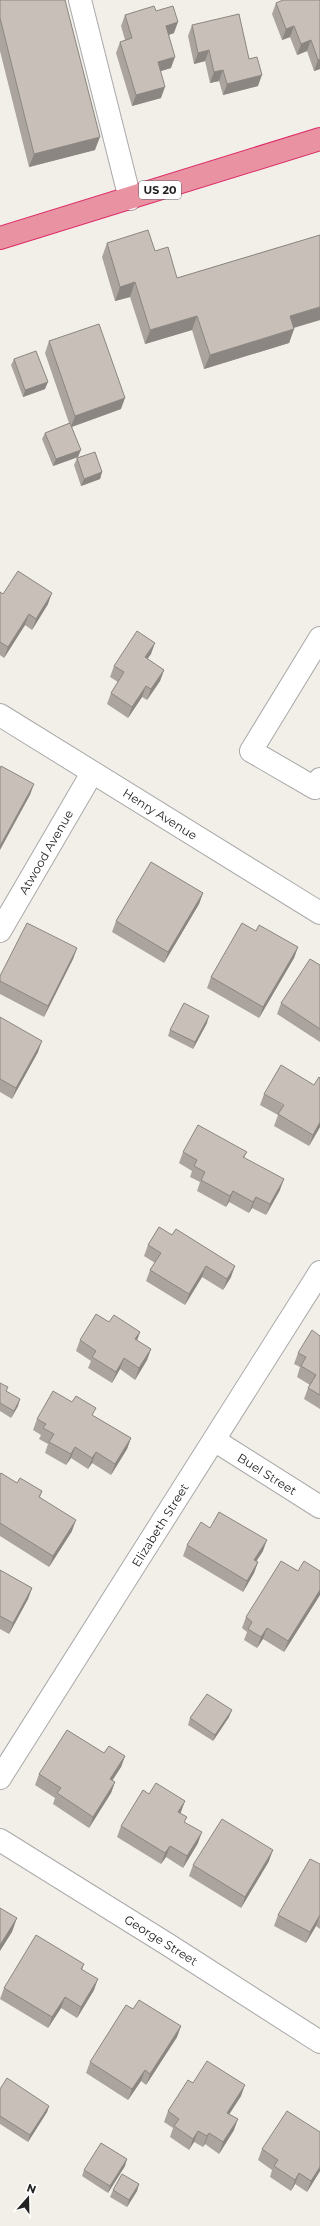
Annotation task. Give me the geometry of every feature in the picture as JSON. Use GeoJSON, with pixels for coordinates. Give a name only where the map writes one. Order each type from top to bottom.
{"type":"FeatureCollection","features":[{"type":"Feature","properties":{"kind":"highway","name":"US 20"},"geometry":{"type":"LineString","coordinates":[[0,238],[320,139]]}},
{"type":"Feature","properties":{"kind":"street"},"geometry":{"type":"LineString","coordinates":[[80,0],[130,199]]}},
{"type":"Feature","properties":{"kind":"street"},"geometry":{"type":"LineString","coordinates":[[320,638],[251,751],[315,788],[320,779]]}},
{"type":"Feature","properties":{"kind":"street","name":"Henry Avenue"},"geometry":{"type":"LineString","coordinates":[[0,715],[320,913]]}},
{"type":"Feature","properties":{"kind":"street","name":"Atwood Avenue"},"geometry":{"type":"LineString","coordinates":[[0,931],[92,773]]}},
{"type":"Feature","properties":{"kind":"street","name":"Elizabeth Street"},"geometry":{"type":"LineString","coordinates":[[0,1778],[320,1272]]}},
{"type":"Feature","properties":{"kind":"street","name":"Buel Street"},"geometry":{"type":"LineString","coordinates":[[214,1440],[320,1507]]}},
{"type":"Feature","properties":{"kind":"street","name":"George Street"},"geometry":{"type":"LineString","coordinates":[[0,1840],[320,2042]]}},
{"type":"Feature","properties":{"kind":"building"},"geometry":{"type":"Polygon","coordinates":[[[0,0],[65,0],[100,137],[34,154],[0,18],[0,0]]]}},
{"type":"Feature","properties":{"kind":"building"},"geometry":{"type":"Polygon","coordinates":[[[283,0],[320,0],[320,59],[318,60],[311,40],[301,44],[294,26],[286,29],[276,3],[283,0]]]}},
{"type":"Feature","properties":{"kind":"building"},"geometry":{"type":"Polygon","coordinates":[[[154,6],[156,11],[173,6],[178,22],[166,26],[175,57],[158,62],[165,87],[136,95],[120,42],[132,38],[125,15],[154,6]]]}},
{"type":"Feature","properties":{"kind":"building"},"geometry":{"type":"Polygon","coordinates":[[[239,14],[249,59],[257,57],[262,75],[227,84],[223,70],[214,72],[209,50],[198,53],[192,25],[239,14]]]}},
{"type":"Feature","properties":{"kind":"building"},"geometry":{"type":"Polygon","coordinates":[[[148,230],[155,251],[168,247],[177,278],[320,235],[320,307],[290,316],[294,329],[210,355],[197,316],[150,330],[135,282],[120,287],[107,243],[148,230]]]}},
{"type":"Feature","properties":{"kind":"building"},"geometry":{"type":"Polygon","coordinates":[[[99,324],[125,398],[75,416],[49,341],[99,324]]]}},
{"type":"Feature","properties":{"kind":"building"},"geometry":{"type":"Polygon","coordinates":[[[36,351],[48,382],[25,390],[14,359],[36,351]]]}},
{"type":"Feature","properties":{"kind":"building"},"geometry":{"type":"Polygon","coordinates":[[[70,423],[81,450],[56,459],[45,433],[70,423]]]}},
{"type":"Feature","properties":{"kind":"building"},"geometry":{"type":"Polygon","coordinates":[[[95,452],[102,472],[84,479],[77,458],[95,452]]]}},
{"type":"Feature","properties":{"kind":"building"},"geometry":{"type":"Polygon","coordinates":[[[18,571],[52,593],[36,619],[29,614],[8,647],[0,642],[0,592],[3,594],[18,571]]]}},
{"type":"Feature","properties":{"kind":"building"},"geometry":{"type":"Polygon","coordinates":[[[137,631],[155,643],[145,657],[164,670],[151,689],[146,686],[132,707],[111,693],[124,672],[114,666],[137,631]]]}},
{"type":"Feature","properties":{"kind":"building"},"geometry":{"type":"Polygon","coordinates":[[[1,766],[34,784],[0,846],[0,769],[1,766]]]}},
{"type":"Feature","properties":{"kind":"building"},"geometry":{"type":"Polygon","coordinates":[[[151,862],[203,893],[168,952],[116,921],[151,862]]]}},
{"type":"Feature","properties":{"kind":"building"},"geometry":{"type":"Polygon","coordinates":[[[27,923],[77,948],[48,1006],[0,981],[0,976],[27,923]]]}},
{"type":"Feature","properties":{"kind":"building"},"geometry":{"type":"Polygon","coordinates":[[[242,923],[256,931],[259,925],[298,947],[263,1007],[211,977],[242,923]]]}},
{"type":"Feature","properties":{"kind":"building"},"geometry":{"type":"Polygon","coordinates":[[[310,959],[320,965],[320,1029],[281,1003],[310,959]]]}},
{"type":"Feature","properties":{"kind":"building"},"geometry":{"type":"Polygon","coordinates":[[[184,1003],[209,1016],[195,1042],[170,1030],[184,1003]]]}},
{"type":"Feature","properties":{"kind":"building"},"geometry":{"type":"Polygon","coordinates":[[[0,1017],[42,1041],[16,1088],[0,1079],[0,1017]]]}},
{"type":"Feature","properties":{"kind":"building"},"geometry":{"type":"Polygon","coordinates":[[[281,1065],[314,1085],[319,1077],[320,1078],[320,1122],[313,1135],[278,1114],[284,1105],[264,1094],[281,1065]]]}},
{"type":"Feature","properties":{"kind":"building"},"geometry":{"type":"Polygon","coordinates":[[[198,1125],[247,1152],[243,1157],[284,1179],[270,1204],[256,1197],[253,1202],[233,1191],[230,1196],[201,1180],[205,1172],[194,1166],[197,1160],[183,1152],[198,1125]]]}},
{"type":"Feature","properties":{"kind":"building"},"geometry":{"type":"Polygon","coordinates":[[[159,1227],[172,1235],[176,1229],[235,1266],[227,1279],[206,1266],[189,1294],[150,1270],[161,1253],[148,1245],[159,1227]]]}},
{"type":"Feature","properties":{"kind":"building"},"geometry":{"type":"Polygon","coordinates":[[[96,1314],[109,1322],[114,1315],[140,1332],[135,1339],[151,1349],[139,1368],[124,1358],[116,1372],[92,1357],[96,1351],[80,1340],[96,1314]]]}},
{"type":"Feature","properties":{"kind":"building"},"geometry":{"type":"Polygon","coordinates":[[[312,1330],[320,1336],[320,1395],[308,1388],[316,1375],[301,1366],[306,1357],[298,1353],[312,1330]]]}},
{"type":"Feature","properties":{"kind":"building"},"geometry":{"type":"Polygon","coordinates":[[[0,1383],[8,1387],[6,1391],[20,1399],[14,1411],[0,1403],[0,1383]]]}},
{"type":"Feature","properties":{"kind":"building"},"geometry":{"type":"Polygon","coordinates":[[[53,1391],[72,1402],[76,1396],[96,1408],[92,1415],[131,1438],[115,1464],[96,1452],[92,1458],[75,1447],[71,1454],[49,1442],[54,1434],[43,1428],[46,1424],[37,1419],[53,1391]]]}},
{"type":"Feature","properties":{"kind":"building"},"geometry":{"type":"Polygon","coordinates":[[[1,1473],[17,1483],[20,1478],[42,1491],[39,1497],[76,1520],[53,1556],[0,1523],[1,1473]]]}},
{"type":"Feature","properties":{"kind":"building"},"geometry":{"type":"Polygon","coordinates":[[[219,1512],[267,1540],[254,1560],[258,1562],[247,1581],[187,1545],[201,1522],[210,1528],[219,1512]]]}},
{"type":"Feature","properties":{"kind":"building"},"geometry":{"type":"Polygon","coordinates":[[[281,1561],[298,1571],[304,1561],[320,1571],[320,1590],[288,1641],[267,1628],[261,1637],[248,1629],[252,1622],[246,1617],[281,1561]]]}},
{"type":"Feature","properties":{"kind":"building"},"geometry":{"type":"Polygon","coordinates":[[[0,1570],[32,1588],[13,1623],[0,1616],[0,1570]]]}},
{"type":"Feature","properties":{"kind":"building"},"geometry":{"type":"Polygon","coordinates":[[[207,1694],[232,1710],[215,1735],[190,1718],[207,1694]]]}},
{"type":"Feature","properties":{"kind":"building"},"geometry":{"type":"Polygon","coordinates":[[[67,1730],[104,1753],[109,1746],[125,1756],[110,1779],[115,1782],[93,1817],[57,1793],[61,1788],[39,1774],[67,1730]]]}},
{"type":"Feature","properties":{"kind":"building"},"geometry":{"type":"Polygon","coordinates":[[[156,1783],[185,1801],[178,1812],[187,1817],[184,1822],[202,1832],[187,1856],[170,1846],[165,1853],[121,1826],[143,1790],[149,1794],[156,1783]]]}},
{"type":"Feature","properties":{"kind":"building"},"geometry":{"type":"Polygon","coordinates":[[[222,1819],[273,1850],[245,1897],[193,1865],[222,1819]]]}},
{"type":"Feature","properties":{"kind":"building"},"geometry":{"type":"Polygon","coordinates":[[[310,1859],[320,1864],[320,1915],[310,1932],[278,1915],[310,1859]]]}},
{"type":"Feature","properties":{"kind":"building"},"geometry":{"type":"Polygon","coordinates":[[[0,1908],[17,1918],[0,1945],[0,1908]]]}},
{"type":"Feature","properties":{"kind":"building"},"geometry":{"type":"Polygon","coordinates":[[[36,1935],[84,1964],[81,1969],[98,1979],[81,2007],[65,1997],[52,2017],[4,1988],[36,1935]]]}},
{"type":"Feature","properties":{"kind":"building"},"geometry":{"type":"Polygon","coordinates":[[[139,2000],[181,2026],[150,2074],[145,2070],[132,2089],[90,2062],[126,2005],[133,2009],[139,2000]]]}},
{"type":"Feature","properties":{"kind":"building"},"geometry":{"type":"Polygon","coordinates":[[[207,2061],[245,2085],[227,2113],[238,2119],[223,2142],[209,2133],[207,2136],[198,2131],[193,2139],[174,2126],[179,2119],[168,2111],[188,2080],[193,2083],[207,2061]]]}},
{"type":"Feature","properties":{"kind":"building"},"geometry":{"type":"Polygon","coordinates":[[[7,2078],[49,2106],[30,2135],[0,2116],[0,2089],[7,2078]]]}},
{"type":"Feature","properties":{"kind":"building"},"geometry":{"type":"Polygon","coordinates":[[[287,2111],[320,2132],[320,2167],[311,2181],[299,2173],[295,2180],[274,2166],[278,2160],[262,2149],[287,2111]]]}},
{"type":"Feature","properties":{"kind":"building"},"geometry":{"type":"Polygon","coordinates":[[[101,2143],[127,2159],[110,2186],[84,2170],[101,2143]]]}},
{"type":"Feature","properties":{"kind":"building"},"geometry":{"type":"Polygon","coordinates":[[[122,2174],[139,2184],[129,2200],[113,2190],[122,2174]]]}}]}
